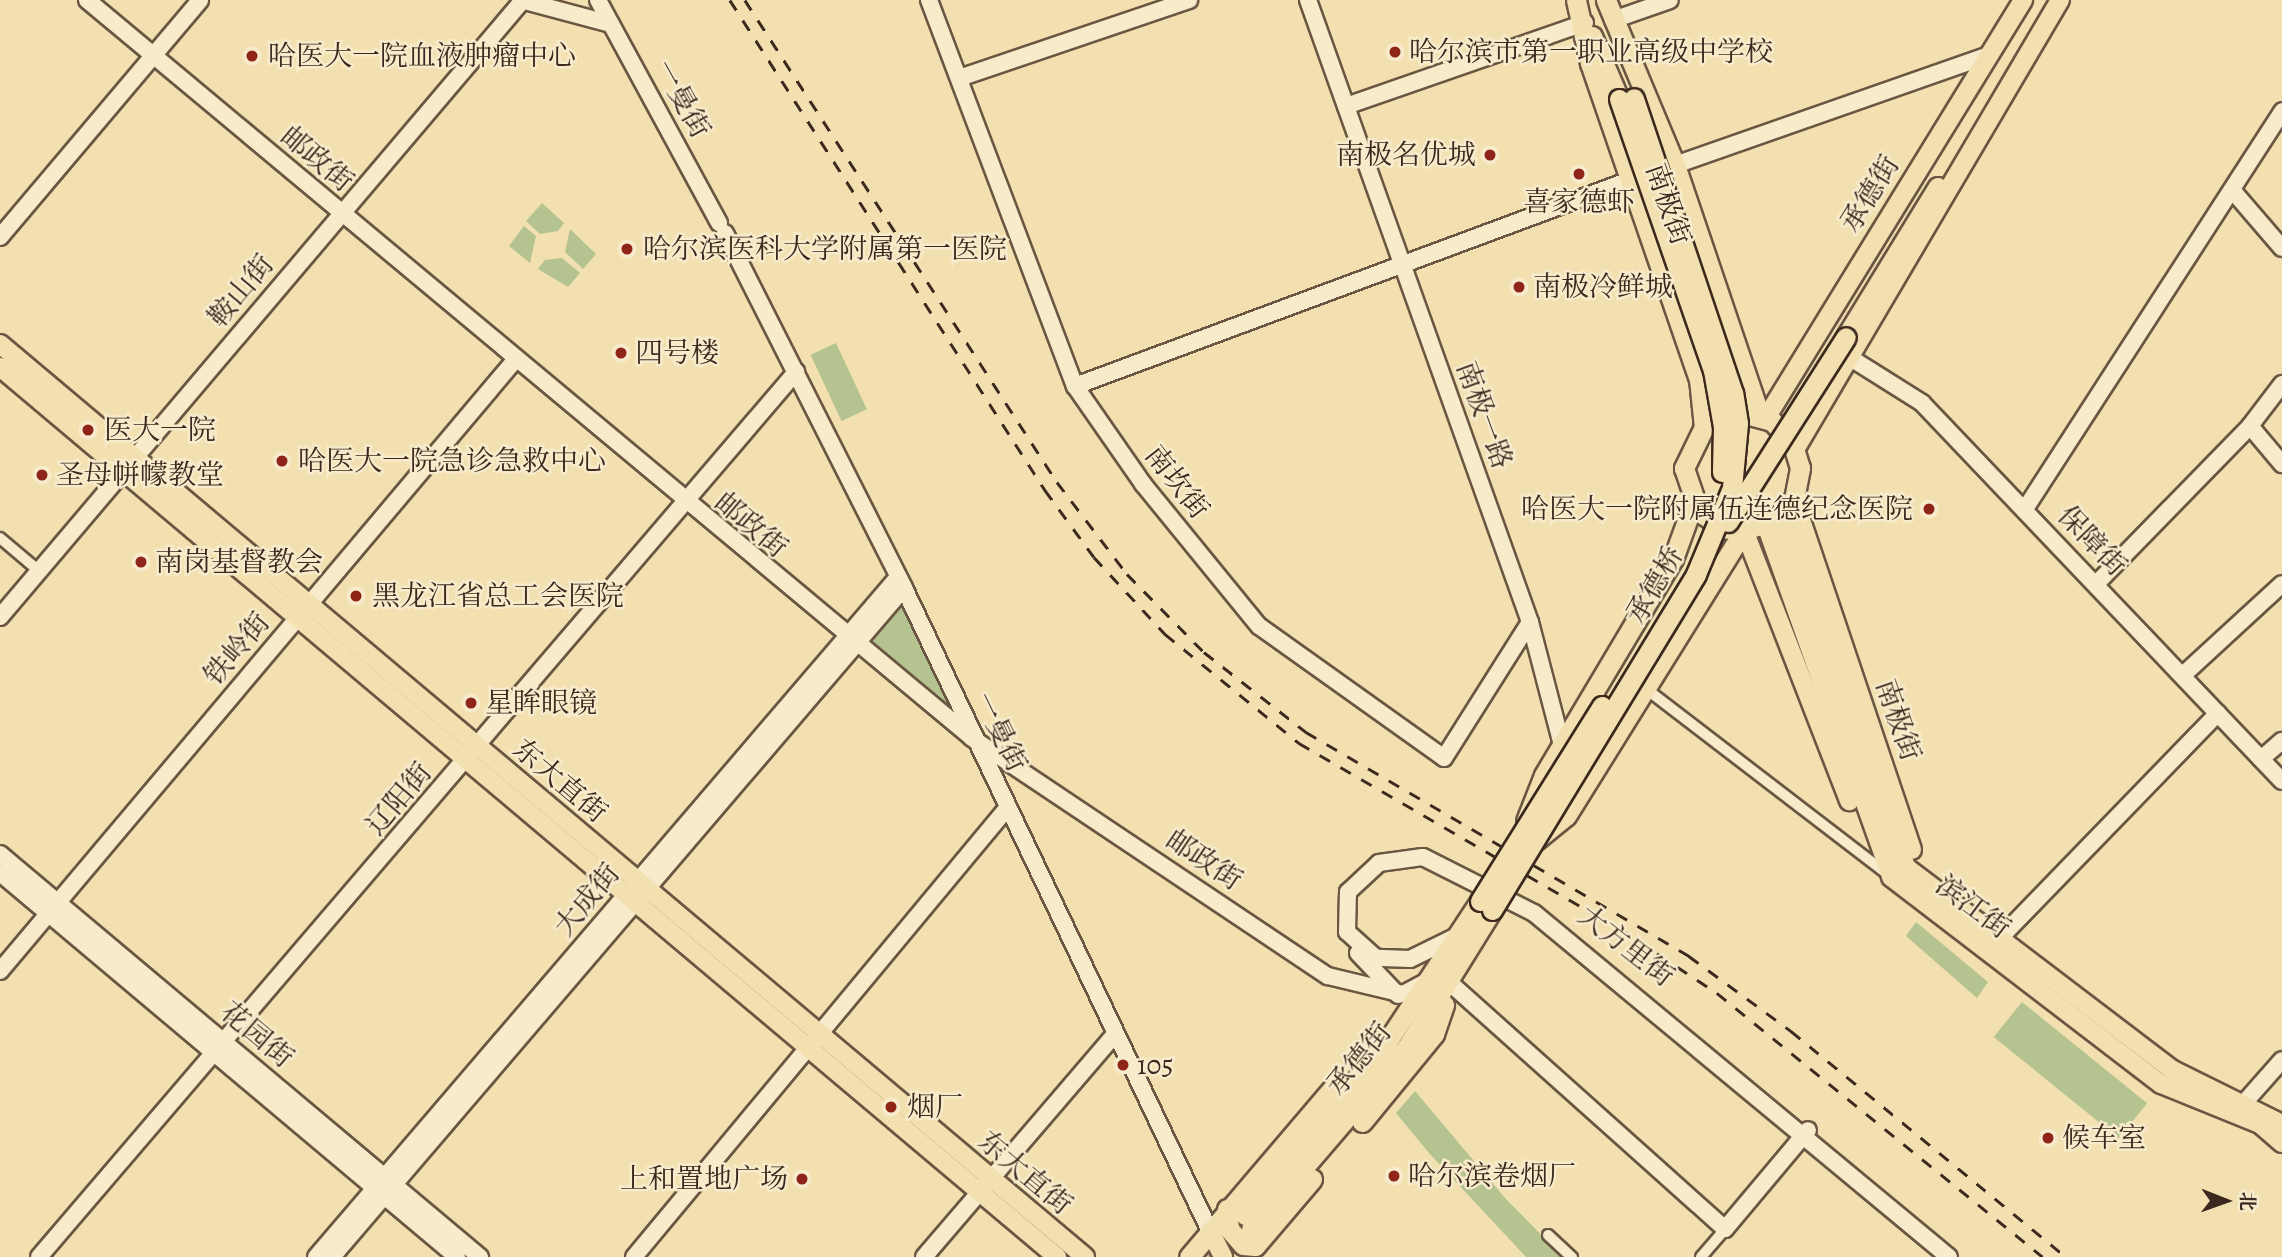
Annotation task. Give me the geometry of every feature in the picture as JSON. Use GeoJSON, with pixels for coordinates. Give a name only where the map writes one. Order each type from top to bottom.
{"type":"FeatureCollection","features":[{"type":"Feature","properties":{"kind":"highway","name":"南极街"},"geometry":{"type":"LineString","coordinates":[[1576,0],[1584,23],[1590,63],[1699,379],[1704,427]]}},
{"type":"Feature","properties":{"kind":"highway","name":"南极街"},"geometry":{"type":"LineString","coordinates":[[1606,0],[1675,165],[1763,417]]}},
{"type":"Feature","properties":{"kind":"highway"},"geometry":{"type":"LineString","coordinates":[[1613,20],[1626,98]]}},
{"type":"Feature","properties":{"kind":"highway"},"geometry":{"type":"LineString","coordinates":[[1584,23],[1626,98]]}},
{"type":"Feature","properties":{"kind":"highway","name":"承德桥"},"geometry":{"type":"LineString","coordinates":[[1486,905],[1696,574],[1732,488],[1738,423],[1725,362],[1626,98]]}},
{"type":"Feature","properties":{"kind":"highway","name":"承德桥"},"geometry":{"type":"LineString","coordinates":[[1529,837],[1686,569],[1712,512],[1723,466],[1713,370],[1626,98]]}},
{"type":"Feature","properties":{"kind":"highway"},"geometry":{"type":"LineString","coordinates":[[1696,574],[1846,337]]}},
{"type":"Feature","properties":{"kind":"highway"},"geometry":{"type":"LineString","coordinates":[[1529,837],[1562,745],[1674,559],[1693,504],[1685,459],[1704,427],[1735,414],[1763,417],[1796,448],[1800,479],[1794,499],[1774,520],[1744,530],[1715,524],[1693,504]]}},
{"type":"Feature","properties":{"kind":"highway"},"geometry":{"type":"LineString","coordinates":[[1529,837],[1566,816],[1744,530]]}},
{"type":"Feature","properties":{"kind":"highway","name":"承德街"},"geometry":{"type":"LineString","coordinates":[[1246,1231],[1407,1046],[1459,935],[1486,905]]}},
{"type":"Feature","properties":{"kind":"highway","name":"承德街"},"geometry":{"type":"LineString","coordinates":[[1246,1231],[1435,983],[1486,905]]}},
{"type":"Feature","properties":{"kind":"highway"},"geometry":{"type":"LineString","coordinates":[[1189,1257],[1210,1231],[1246,1231],[1401,999],[1435,983]]}},
{"type":"Feature","properties":{"kind":"main road","name":"承德街"},"geometry":{"type":"LineString","coordinates":[[1763,417],[2023,0]]}},
{"type":"Feature","properties":{"kind":"main road"},"geometry":{"type":"LineString","coordinates":[[1846,337],[2000,85],[2058,0]]}},
{"type":"Feature","properties":{"kind":"main road"},"geometry":{"type":"LineString","coordinates":[[1796,448],[2058,0]]}},
{"type":"Feature","properties":{"kind":"main road","name":"东大直街"},"geometry":{"type":"LineString","coordinates":[[0,344],[642,885],[815,1043]]}},
{"type":"Feature","properties":{"kind":"main road","name":"东大直街"},"geometry":{"type":"LineString","coordinates":[[0,368],[630,900],[815,1043],[984,1185],[1057,1257]]}},
{"type":"Feature","properties":{"kind":"main road","name":"南极街"},"geometry":{"type":"LineString","coordinates":[[1794,499],[1922,880]]}},
{"type":"Feature","properties":{"kind":"main road"},"geometry":{"type":"LineString","coordinates":[[1774,520],[1885,859]]}},
{"type":"Feature","properties":{"kind":"main road","name":"南极街"},"geometry":{"type":"LineString","coordinates":[[1774,520],[1898,872]]}},
{"type":"Feature","properties":{"kind":"main road"},"geometry":{"type":"LineString","coordinates":[[1744,530],[1836,775],[1885,859],[1898,872]]}},
{"type":"Feature","properties":{"kind":"main road","name":"滨江街"},"geometry":{"type":"LineString","coordinates":[[1898,872],[1922,880],[2171,1069],[2240,1108],[2282,1143]]}},
{"type":"Feature","properties":{"kind":"main road","name":"滨江街"},"geometry":{"type":"LineString","coordinates":[[1898,872],[2161,1084],[2282,1124]]}},
{"type":"Feature","properties":{"kind":"main road","name":"东大直街"},"geometry":{"type":"LineString","coordinates":[[984,1185],[1086,1257]]}},
{"type":"Feature","properties":{"kind":"main road","name":"一曼街"},"geometry":{"type":"LineString","coordinates":[[1210,1231],[1223,1257]]}},
{"type":"Feature","properties":{"kind":"street","name":"邮政街"},"geometry":{"type":"LineString","coordinates":[[87,0],[850,642],[972,738],[1328,976],[1401,999]]}},
{"type":"Feature","properties":{"kind":"street"},"geometry":{"type":"LineString","coordinates":[[0,237],[200,0]]}},
{"type":"Feature","properties":{"kind":"street"},"geometry":{"type":"LineString","coordinates":[[522,0],[609,21]]}},
{"type":"Feature","properties":{"kind":"street","name":"鞍山街"},"geometry":{"type":"LineString","coordinates":[[0,617],[522,0]]}},
{"type":"Feature","properties":{"kind":"street"},"geometry":{"type":"LineString","coordinates":[[545,0],[609,21]]}},
{"type":"Feature","properties":{"kind":"street","name":"一曼街"},"geometry":{"type":"LineString","coordinates":[[597,0],[722,228],[901,582],[972,738],[1008,807],[1114,1035],[1210,1231]]}},
{"type":"Feature","properties":{"kind":"street","name":"南坎街"},"geometry":{"type":"LineString","coordinates":[[929,0],[1074,386],[1143,484],[1259,626],[1444,758],[1530,622]]}},
{"type":"Feature","properties":{"kind":"street"},"geometry":{"type":"LineString","coordinates":[[959,78],[1189,0]]}},
{"type":"Feature","properties":{"kind":"street","name":"南极一路"},"geometry":{"type":"LineString","coordinates":[[1308,0],[1530,622],[1562,745]]}},
{"type":"Feature","properties":{"kind":"street"},"geometry":{"type":"LineString","coordinates":[[1613,20],[1670,0]]}},
{"type":"Feature","properties":{"kind":"street"},"geometry":{"type":"LineString","coordinates":[[1346,106],[1584,23]]}},
{"type":"Feature","properties":{"kind":"street"},"geometry":{"type":"LineString","coordinates":[[1675,165],[1989,55]]}},
{"type":"Feature","properties":{"kind":"street"},"geometry":{"type":"LineString","coordinates":[[2025,509],[2233,191],[2282,111]]}},
{"type":"Feature","properties":{"kind":"street"},"geometry":{"type":"LineString","coordinates":[[1074,386],[1630,180]]}},
{"type":"Feature","properties":{"kind":"street"},"geometry":{"type":"LineString","coordinates":[[2233,191],[2282,248]]}},
{"type":"Feature","properties":{"kind":"street","name":"保障街"},"geometry":{"type":"LineString","coordinates":[[1849,357],[1922,403],[2097,583],[2282,781]]}},
{"type":"Feature","properties":{"kind":"street","name":"铁岭街"},"geometry":{"type":"LineString","coordinates":[[0,971],[515,360]]}},
{"type":"Feature","properties":{"kind":"street","name":"辽阳街"},"geometry":{"type":"LineString","coordinates":[[39,1257],[222,1050],[683,502],[796,372]]}},
{"type":"Feature","properties":{"kind":"street"},"geometry":{"type":"LineString","coordinates":[[2097,583],[2250,426],[2282,384]]}},
{"type":"Feature","properties":{"kind":"street"},"geometry":{"type":"LineString","coordinates":[[2250,426],[2282,464]]}},
{"type":"Feature","properties":{"kind":"street"},"geometry":{"type":"LineString","coordinates":[[0,538],[39,571]]}},
{"type":"Feature","properties":{"kind":"street","name":"大成街"},"geometry":{"type":"LineString","coordinates":[[316,1257],[385,1186],[901,582]]}},
{"type":"Feature","properties":{"kind":"street"},"geometry":{"type":"LineString","coordinates":[[2183,675],[2282,584]]}},
{"type":"Feature","properties":{"kind":"street","name":"滨江街"},"geometry":{"type":"LineString","coordinates":[[1645,688],[1898,872]]}},
{"type":"Feature","properties":{"kind":"street"},"geometry":{"type":"LineString","coordinates":[[2000,938],[2218,713]]}},
{"type":"Feature","properties":{"kind":"street"},"geometry":{"type":"LineString","coordinates":[[2261,759],[2282,741]]}},
{"type":"Feature","properties":{"kind":"street"},"geometry":{"type":"LineString","coordinates":[[634,1257],[815,1043],[1008,807]]}},
{"type":"Feature","properties":{"kind":"street","name":"花园街"},"geometry":{"type":"LineString","coordinates":[[0,854],[53,908],[222,1050],[385,1186],[480,1257]]}},
{"type":"Feature","properties":{"kind":"street","name":"大方里街"},"geometry":{"type":"LineString","coordinates":[[1401,999],[1348,943],[1340,922],[1341,895],[1356,873],[1378,859],[1434,854],[1534,907],[1806,1133],[1949,1257]]}},
{"type":"Feature","properties":{"kind":"street","name":"大方里街"},"geometry":{"type":"LineString","coordinates":[[1459,935],[1427,954],[1394,962],[1354,943],[1344,907],[1361,875],[1399,858],[1438,859],[1579,945],[1959,1257]]}},
{"type":"Feature","properties":{"kind":"street","name":"花园街"},"geometry":{"type":"LineString","coordinates":[[0,873],[53,908]]}},
{"type":"Feature","properties":{"kind":"street"},"geometry":{"type":"LineString","coordinates":[[1435,983],[1725,1229]]}},
{"type":"Feature","properties":{"kind":"street"},"geometry":{"type":"LineString","coordinates":[[924,1257],[1114,1035]]}},
{"type":"Feature","properties":{"kind":"street"},"geometry":{"type":"LineString","coordinates":[[2240,1108],[2282,1060]]}},
{"type":"Feature","properties":{"kind":"street"},"geometry":{"type":"LineString","coordinates":[[1701,1257],[1806,1133]]}},
{"type":"Feature","properties":{"kind":"street","name":"大成街"},"geometry":{"type":"LineString","coordinates":[[332,1257],[385,1186]]}},
{"type":"Feature","properties":{"kind":"street","name":"花园街"},"geometry":{"type":"LineString","coordinates":[[385,1186],[457,1257]]}},
{"type":"Feature","properties":{"kind":"street"},"geometry":{"type":"LineString","coordinates":[[1548,1235],[1572,1257]]}},
{"type":"Feature","properties":{"kind":"green space"},"geometry":{"type":"Polygon","coordinates":[[[542,203],[564,223],[558,231],[540,234],[526,221],[542,203]]]}},
{"type":"Feature","properties":{"kind":"green space"},"geometry":{"type":"Polygon","coordinates":[[[524,226],[536,236],[530,263],[509,246],[524,226]]]}},
{"type":"Feature","properties":{"kind":"green space"},"geometry":{"type":"Polygon","coordinates":[[[570,229],[596,254],[583,269],[565,252],[570,229]]]}},
{"type":"Feature","properties":{"kind":"green space"},"geometry":{"type":"Polygon","coordinates":[[[562,258],[580,273],[568,287],[538,269],[545,260],[562,258]]]}},
{"type":"Feature","properties":{"kind":"green space"},"geometry":{"type":"Polygon","coordinates":[[[836,343],[867,409],[841,421],[811,355],[836,343]]]}},
{"type":"Feature","properties":{"kind":"green space"},"geometry":{"type":"Polygon","coordinates":[[[898,606],[905,607],[957,710],[953,714],[871,644],[898,606]]]}},
{"type":"Feature","properties":{"kind":"green space"},"geometry":{"type":"Polygon","coordinates":[[[1916,922],[1988,982],[1977,998],[1906,936],[1916,922]]]}},
{"type":"Feature","properties":{"kind":"green space"},"geometry":{"type":"Polygon","coordinates":[[[2022,1002],[2147,1103],[2119,1138],[1994,1037],[2022,1002]]]}},
{"type":"Feature","properties":{"kind":"green space"},"geometry":{"type":"Polygon","coordinates":[[[1415,1091],[1505,1198],[1563,1257],[1526,1257],[1429,1153],[1396,1113],[1415,1091]]]}},
{"type":"Feature","properties":{"kind":"tunnel"},"geometry":{"type":"LineString","coordinates":[[1209,1257],[1242,1218]]}},
{"type":"Feature","properties":{"kind":"railway"},"geometry":{"type":"LineString","coordinates":[[730,0],[1045,490],[1094,557],[1165,634],[1299,743],[1617,927],[1717,993],[2043,1257]]}},
{"type":"Feature","properties":{"kind":"railway"},"geometry":{"type":"LineString","coordinates":[[745,0],[1057,482],[1127,574],[1204,652],[1306,732],[1689,956],[1791,1031],[2066,1257]]}},
{"type":"Feature","properties":{"kind":"place","name":"哈尔滨市第一职业高级中学校"},"geometry":{"type":"Point","coordinates":[1395,52]}},
{"type":"Feature","properties":{"kind":"place","name":"哈医大一院血液肿瘤中心"},"geometry":{"type":"Point","coordinates":[252,56]}},
{"type":"Feature","properties":{"kind":"place","name":"南极名优城"},"geometry":{"type":"Point","coordinates":[1490,155]}},
{"type":"Feature","properties":{"kind":"place","name":"喜家德虾"},"geometry":{"type":"Point","coordinates":[1579,174]}},
{"type":"Feature","properties":{"kind":"place","name":"哈尔滨医科大学附属第一医院"},"geometry":{"type":"Point","coordinates":[627,249]}},
{"type":"Feature","properties":{"kind":"place","name":"南极冷鲜城"},"geometry":{"type":"Point","coordinates":[1519,287]}},
{"type":"Feature","properties":{"kind":"place","name":"四号楼"},"geometry":{"type":"Point","coordinates":[621,353]}},
{"type":"Feature","properties":{"kind":"place","name":"医大一院"},"geometry":{"type":"Point","coordinates":[88,430]}},
{"type":"Feature","properties":{"kind":"place","name":"哈医大一院急诊急救中心"},"geometry":{"type":"Point","coordinates":[282,461]}},
{"type":"Feature","properties":{"kind":"place","name":"圣母帡幪教堂"},"geometry":{"type":"Point","coordinates":[42,475]}},
{"type":"Feature","properties":{"kind":"place","name":"哈医大一院附属伍连德纪念医院"},"geometry":{"type":"Point","coordinates":[1929,509]}},
{"type":"Feature","properties":{"kind":"place","name":"南岗基督教会"},"geometry":{"type":"Point","coordinates":[141,562]}},
{"type":"Feature","properties":{"kind":"place","name":"黑龙江省总工会医院"},"geometry":{"type":"Point","coordinates":[356,596]}},
{"type":"Feature","properties":{"kind":"place","name":"星眸眼镜"},"geometry":{"type":"Point","coordinates":[471,703]}},
{"type":"Feature","properties":{"kind":"place","name":"105"},"geometry":{"type":"Point","coordinates":[1123,1065]}},
{"type":"Feature","properties":{"kind":"place","name":"烟厂"},"geometry":{"type":"Point","coordinates":[891,1107]}},
{"type":"Feature","properties":{"kind":"place","name":"候车室"},"geometry":{"type":"Point","coordinates":[2048,1138]}},
{"type":"Feature","properties":{"kind":"place","name":"哈尔滨卷烟厂"},"geometry":{"type":"Point","coordinates":[1394,1176]}},
{"type":"Feature","properties":{"kind":"place","name":"上和置地广场"},"geometry":{"type":"Point","coordinates":[802,1179]}}]}
